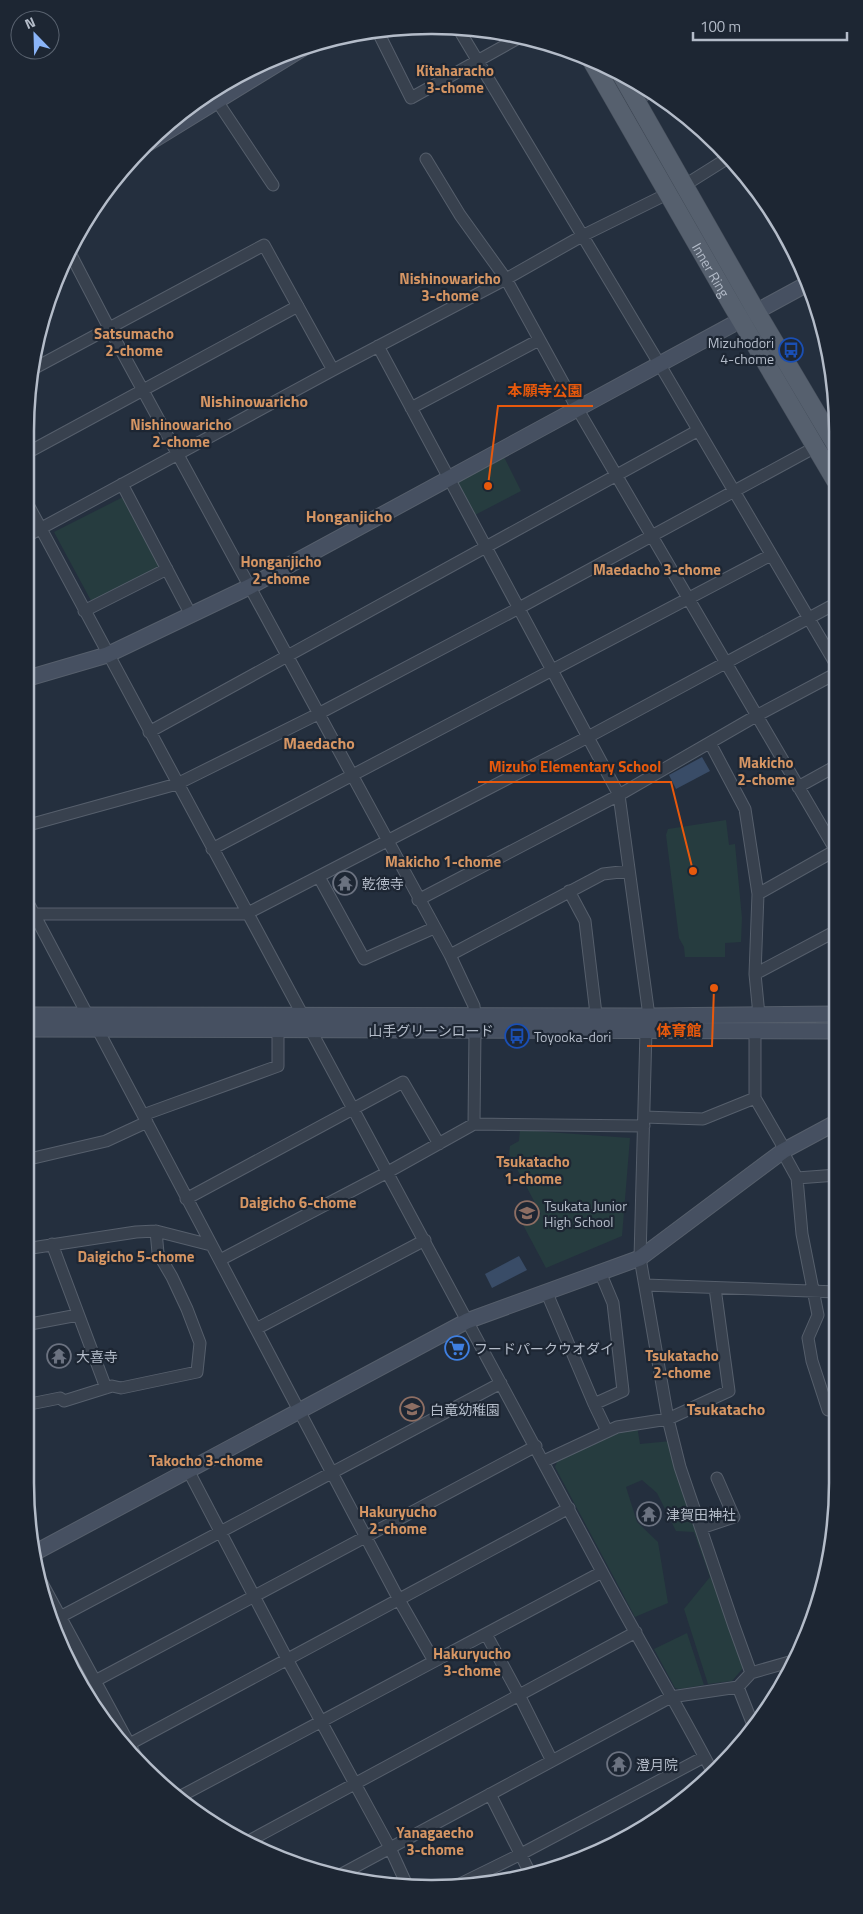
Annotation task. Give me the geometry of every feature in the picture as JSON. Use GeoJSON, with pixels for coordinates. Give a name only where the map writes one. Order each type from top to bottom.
{"type":"FeatureCollection","features":[{"type":"Feature","properties":{"kind":"main road","name":"Inner Ring"},"geometry":{"type":"LineString","coordinates":[[597,70],[741,321],[829,469]]}},
{"type":"Feature","properties":{"kind":"main road","name":"Inner Ring"},"geometry":{"type":"LineString","coordinates":[[643,96],[685,185],[756,311],[829,431]]}},
{"type":"Feature","properties":{"kind":"street"},"geometry":{"type":"LineString","coordinates":[[463,35],[829,653]]}},
{"type":"Feature","properties":{"kind":"street"},"geometry":{"type":"LineString","coordinates":[[380,37],[411,98],[512,42]]}},
{"type":"Feature","properties":{"kind":"street"},"geometry":{"type":"LineString","coordinates":[[177,125],[271,68]]}},
{"type":"Feature","properties":{"kind":"street"},"geometry":{"type":"LineString","coordinates":[[217,101],[273,185]]}},
{"type":"Feature","properties":{"kind":"street"},"geometry":{"type":"LineString","coordinates":[[426,159],[460,215],[506,279],[576,408],[829,838]]}},
{"type":"Feature","properties":{"kind":"street"},"geometry":{"type":"LineString","coordinates":[[685,185],[723,161]]}},
{"type":"Feature","properties":{"kind":"street"},"geometry":{"type":"LineString","coordinates":[[34,532],[333,370],[506,279],[582,236],[668,194]]}},
{"type":"Feature","properties":{"kind":"street"},"geometry":{"type":"LineString","coordinates":[[39,366],[264,245],[333,370]]}},
{"type":"Feature","properties":{"kind":"street"},"geometry":{"type":"LineString","coordinates":[[73,259],[418,900],[450,955],[474,1006],[475,1015]]}},
{"type":"Feature","properties":{"kind":"street"},"geometry":{"type":"LineString","coordinates":[[34,676],[108,655],[249,586],[802,287]]}},
{"type":"Feature","properties":{"kind":"street"},"geometry":{"type":"LineString","coordinates":[[34,449],[298,306]]}},
{"type":"Feature","properties":{"kind":"street"},"geometry":{"type":"LineString","coordinates":[[411,408],[539,340]]}},
{"type":"Feature","properties":{"kind":"street"},"geometry":{"type":"LineString","coordinates":[[378,346],[619,795],[647,1023],[640,1258],[668,1419],[680,1467],[751,1673]]}},
{"type":"Feature","properties":{"kind":"street"},"geometry":{"type":"LineString","coordinates":[[149,732],[697,431]]}},
{"type":"Feature","properties":{"kind":"street"},"geometry":{"type":"LineString","coordinates":[[34,824],[177,784],[318,714],[519,608],[816,446],[829,441]]}},
{"type":"Feature","properties":{"kind":"street"},"geometry":{"type":"LineString","coordinates":[[122,484],[191,615]]}},
{"type":"Feature","properties":{"kind":"street"},"geometry":{"type":"LineString","coordinates":[[34,516],[246,914],[312,1029],[602,1572],[710,1767]]}},
{"type":"Feature","properties":{"kind":"street"},"geometry":{"type":"LineString","coordinates":[[212,850],[771,555]]}},
{"type":"Feature","properties":{"kind":"street"},"geometry":{"type":"LineString","coordinates":[[84,611],[167,569]]}},
{"type":"Feature","properties":{"kind":"street"},"geometry":{"type":"LineString","coordinates":[[434,1661],[398,1598],[98,1030],[87,1014],[34,914],[246,914],[588,737],[829,607]]}},
{"type":"Feature","properties":{"kind":"street"},"geometry":{"type":"LineString","coordinates":[[418,900],[619,795],[756,716],[829,677]]}},
{"type":"Feature","properties":{"kind":"street"},"geometry":{"type":"LineString","coordinates":[[710,743],[745,809],[758,894],[755,974],[759,1015]]}},
{"type":"Feature","properties":{"kind":"street"},"geometry":{"type":"LineString","coordinates":[[798,787],[829,770]]}},
{"type":"Feature","properties":{"kind":"street"},"geometry":{"type":"LineString","coordinates":[[758,894],[829,854]]}},
{"type":"Feature","properties":{"kind":"street"},"geometry":{"type":"LineString","coordinates":[[450,955],[603,874],[629,871]]}},
{"type":"Feature","properties":{"kind":"street"},"geometry":{"type":"LineString","coordinates":[[320,876],[364,958],[434,928]]}},
{"type":"Feature","properties":{"kind":"street"},"geometry":{"type":"LineString","coordinates":[[569,891],[585,921],[596,1014]]}},
{"type":"Feature","properties":{"kind":"street"},"geometry":{"type":"LineString","coordinates":[[755,974],[829,935]]}},
{"type":"Feature","properties":{"kind":"street","name":"山手グリーンロード"},"geometry":{"type":"LineString","coordinates":[[34,1014],[304,1016],[596,1014],[647,1023],[755,1031],[829,1031]]}},
{"type":"Feature","properties":{"kind":"street","name":"山手グリーンロード"},"geometry":{"type":"LineString","coordinates":[[34,1029],[475,1030],[647,1023],[759,1015],[829,1014]]}},
{"type":"Feature","properties":{"kind":"street"},"geometry":{"type":"LineString","coordinates":[[34,1158],[106,1141],[145,1119],[278,1066],[278,1030]]}},
{"type":"Feature","properties":{"kind":"street"},"geometry":{"type":"LineString","coordinates":[[474,1124],[476,1084],[475,1030]]}},
{"type":"Feature","properties":{"kind":"street"},"geometry":{"type":"LineString","coordinates":[[755,1031],[755,1098],[797,1178],[802,1234],[818,1315],[808,1338],[812,1362],[829,1410]]}},
{"type":"Feature","properties":{"kind":"street"},"geometry":{"type":"LineString","coordinates":[[186,1198],[403,1082],[439,1144]]}},
{"type":"Feature","properties":{"kind":"street"},"geometry":{"type":"LineString","coordinates":[[220,1260],[388,1172],[474,1124],[703,1119],[755,1098]]}},
{"type":"Feature","properties":{"kind":"street"},"geometry":{"type":"LineString","coordinates":[[39,1550],[468,1320],[640,1258],[783,1151],[829,1126]]}},
{"type":"Feature","properties":{"kind":"street"},"geometry":{"type":"LineString","coordinates":[[797,1178],[829,1176]]}},
{"type":"Feature","properties":{"kind":"street"},"geometry":{"type":"LineString","coordinates":[[34,1247],[156,1231],[210,1245]]}},
{"type":"Feature","properties":{"kind":"street"},"geometry":{"type":"LineString","coordinates":[[34,1403],[60,1398],[64,1401],[112,1386],[121,1388],[197,1372],[200,1343],[187,1309],[158,1253],[156,1231]]}},
{"type":"Feature","properties":{"kind":"street"},"geometry":{"type":"LineString","coordinates":[[256,1329],[425,1240]]}},
{"type":"Feature","properties":{"kind":"street"},"geometry":{"type":"LineString","coordinates":[[52,1244],[106,1388]]}},
{"type":"Feature","properties":{"kind":"street"},"geometry":{"type":"LineString","coordinates":[[594,1404],[623,1392],[614,1303],[600,1272]]}},
{"type":"Feature","properties":{"kind":"street"},"geometry":{"type":"LineString","coordinates":[[645,1285],[829,1291]]}},
{"type":"Feature","properties":{"kind":"street"},"geometry":{"type":"LineString","coordinates":[[544,1461],[617,1427],[668,1419],[729,1390],[715,1288]]}},
{"type":"Feature","properties":{"kind":"street"},"geometry":{"type":"LineString","coordinates":[[546,1291],[607,1431]]}},
{"type":"Feature","properties":{"kind":"street"},"geometry":{"type":"LineString","coordinates":[[34,1323],[78,1315]]}},
{"type":"Feature","properties":{"kind":"street"},"geometry":{"type":"LineString","coordinates":[[60,1617],[501,1383]]}},
{"type":"Feature","properties":{"kind":"street"},"geometry":{"type":"LineString","coordinates":[[95,1681],[536,1446]]}},
{"type":"Feature","properties":{"kind":"street"},"geometry":{"type":"LineString","coordinates":[[188,1470],[287,1659],[390,1848],[404,1879]]}},
{"type":"Feature","properties":{"kind":"street"},"geometry":{"type":"LineString","coordinates":[[701,1528],[734,1517],[717,1478]]}},
{"type":"Feature","properties":{"kind":"street"},"geometry":{"type":"LineString","coordinates":[[131,1743],[568,1508]]}},
{"type":"Feature","properties":{"kind":"street"},"geometry":{"type":"LineString","coordinates":[[184,1794],[602,1572]]}},
{"type":"Feature","properties":{"kind":"street"},"geometry":{"type":"LineString","coordinates":[[56,1612],[95,1681],[116,1725]]}},
{"type":"Feature","properties":{"kind":"street"},"geometry":{"type":"LineString","coordinates":[[254,1838],[636,1632]]}},
{"type":"Feature","properties":{"kind":"street"},"geometry":{"type":"LineString","coordinates":[[486,1634],[552,1761]]}},
{"type":"Feature","properties":{"kind":"street"},"geometry":{"type":"LineString","coordinates":[[347,1871],[671,1697],[738,1687],[751,1673],[785,1663]]}},
{"type":"Feature","properties":{"kind":"street"},"geometry":{"type":"LineString","coordinates":[[738,1687],[751,1719]]}},
{"type":"Feature","properties":{"kind":"street"},"geometry":{"type":"LineString","coordinates":[[473,1878],[704,1757]]}},
{"type":"Feature","properties":{"kind":"street"},"geometry":{"type":"LineString","coordinates":[[490,1794],[529,1868]]}},
{"type":"Feature","properties":{"kind":"green space"},"geometry":{"type":"Polygon","coordinates":[[[503,455],[521,491],[475,515],[455,480],[503,455]]]}},
{"type":"Feature","properties":{"kind":"green space"},"geometry":{"type":"Polygon","coordinates":[[[127,495],[164,571],[95,608],[54,532],[127,495]]]}},
{"type":"Feature","properties":{"kind":"green space"},"geometry":{"type":"Polygon","coordinates":[[[726,820],[729,845],[735,844],[742,918],[741,942],[725,943],[725,957],[685,957],[684,947],[679,938],[666,835],[668,829],[726,820]]]}},
{"type":"Feature","properties":{"kind":"green space"},"geometry":{"type":"Polygon","coordinates":[[[520,1130],[630,1138],[622,1236],[546,1268],[522,1223],[541,1214],[509,1154],[510,1146],[519,1141],[520,1130]]]}},
{"type":"Feature","properties":{"kind":"green space"},"geometry":{"type":"Polygon","coordinates":[[[637,1426],[640,1444],[671,1441],[744,1667],[732,1681],[708,1684],[684,1609],[710,1577],[694,1532],[676,1531],[657,1493],[642,1480],[626,1487],[637,1522],[658,1542],[668,1603],[635,1617],[555,1467],[559,1457],[618,1429],[637,1426]]]}},
{"type":"Feature","properties":{"kind":"green space"},"geometry":{"type":"Polygon","coordinates":[[[687,1633],[704,1685],[679,1689],[675,1688],[654,1649],[687,1633]]]}},
{"type":"Feature","properties":{"kind":"water"},"geometry":{"type":"Polygon","coordinates":[[[702,757],[710,771],[676,789],[669,775],[702,757]]]}},
{"type":"Feature","properties":{"kind":"water"},"geometry":{"type":"Polygon","coordinates":[[[519,1256],[527,1270],[492,1288],[485,1274],[519,1256]]]}},
{"type":"Feature","properties":{"kind":"place","name":"Mizuhodori 4-chome"},"geometry":{"type":"Point","coordinates":[791,350]}},
{"type":"Feature","properties":{"kind":"place","name":"本願寺公園"},"geometry":{"type":"Point","coordinates":[488,486]}},
{"type":"Feature","properties":{"kind":"place","name":"Mizuho Elementary School"},"geometry":{"type":"Point","coordinates":[693,871]}},
{"type":"Feature","properties":{"kind":"place","name":"乾徳寺"},"geometry":{"type":"Point","coordinates":[345,883]}},
{"type":"Feature","properties":{"kind":"place","name":"体育館"},"geometry":{"type":"Point","coordinates":[714,988]}},
{"type":"Feature","properties":{"kind":"place","name":"Toyooka-dori"},"geometry":{"type":"Point","coordinates":[517,1036]}},
{"type":"Feature","properties":{"kind":"place","name":"Tsukata Junior High School"},"geometry":{"type":"Point","coordinates":[527,1213]}},
{"type":"Feature","properties":{"kind":"place","name":"フードパークウオダイ"},"geometry":{"type":"Point","coordinates":[457,1348]}},
{"type":"Feature","properties":{"kind":"place","name":"大喜寺"},"geometry":{"type":"Point","coordinates":[59,1356]}},
{"type":"Feature","properties":{"kind":"place","name":"白竜幼稚園"},"geometry":{"type":"Point","coordinates":[412,1409]}},
{"type":"Feature","properties":{"kind":"place","name":"津賀田神社"},"geometry":{"type":"Point","coordinates":[649,1514]}},
{"type":"Feature","properties":{"kind":"place","name":"澄月院"},"geometry":{"type":"Point","coordinates":[619,1764]}},
{"type":"Feature","properties":{"kind":"district","name":"Kitaharacho 3-chome"},"geometry":{"type":"Point","coordinates":[455,78]}},
{"type":"Feature","properties":{"kind":"district","name":"Nishinowaricho 3-chome"},"geometry":{"type":"Point","coordinates":[450,286]}},
{"type":"Feature","properties":{"kind":"district","name":"Satsumacho 2-chome"},"geometry":{"type":"Point","coordinates":[134,342]}},
{"type":"Feature","properties":{"kind":"district","name":"Nishinowaricho"},"geometry":{"type":"Point","coordinates":[254,401]}},
{"type":"Feature","properties":{"kind":"district","name":"Nishinowaricho 2-chome"},"geometry":{"type":"Point","coordinates":[181,432]}},
{"type":"Feature","properties":{"kind":"district","name":"Honganjicho"},"geometry":{"type":"Point","coordinates":[349,516]}},
{"type":"Feature","properties":{"kind":"district","name":"Maedacho 3-chome"},"geometry":{"type":"Point","coordinates":[657,569]}},
{"type":"Feature","properties":{"kind":"district","name":"Honganjicho 2-chome"},"geometry":{"type":"Point","coordinates":[281,570]}},
{"type":"Feature","properties":{"kind":"district","name":"Maedacho"},"geometry":{"type":"Point","coordinates":[319,743]}},
{"type":"Feature","properties":{"kind":"district","name":"Makicho 2-chome"},"geometry":{"type":"Point","coordinates":[766,770]}},
{"type":"Feature","properties":{"kind":"district","name":"Makicho 1-chome"},"geometry":{"type":"Point","coordinates":[443,861]}},
{"type":"Feature","properties":{"kind":"district","name":"Tsukatacho 1-chome"},"geometry":{"type":"Point","coordinates":[533,1170]}},
{"type":"Feature","properties":{"kind":"district","name":"Daigicho 6-chome"},"geometry":{"type":"Point","coordinates":[298,1202]}},
{"type":"Feature","properties":{"kind":"district","name":"Daigicho 5-chome"},"geometry":{"type":"Point","coordinates":[136,1256]}},
{"type":"Feature","properties":{"kind":"district","name":"Tsukatacho 2-chome"},"geometry":{"type":"Point","coordinates":[682,1364]}},
{"type":"Feature","properties":{"kind":"district","name":"Tsukatacho"},"geometry":{"type":"Point","coordinates":[726,1409]}},
{"type":"Feature","properties":{"kind":"district","name":"Takocho 3-chome"},"geometry":{"type":"Point","coordinates":[206,1460]}},
{"type":"Feature","properties":{"kind":"district","name":"Hakuryucho 2-chome"},"geometry":{"type":"Point","coordinates":[398,1520]}},
{"type":"Feature","properties":{"kind":"district","name":"Hakuryucho 3-chome"},"geometry":{"type":"Point","coordinates":[472,1662]}},
{"type":"Feature","properties":{"kind":"district","name":"Yanagaecho 3-chome"},"geometry":{"type":"Point","coordinates":[435,1840]}}]}
